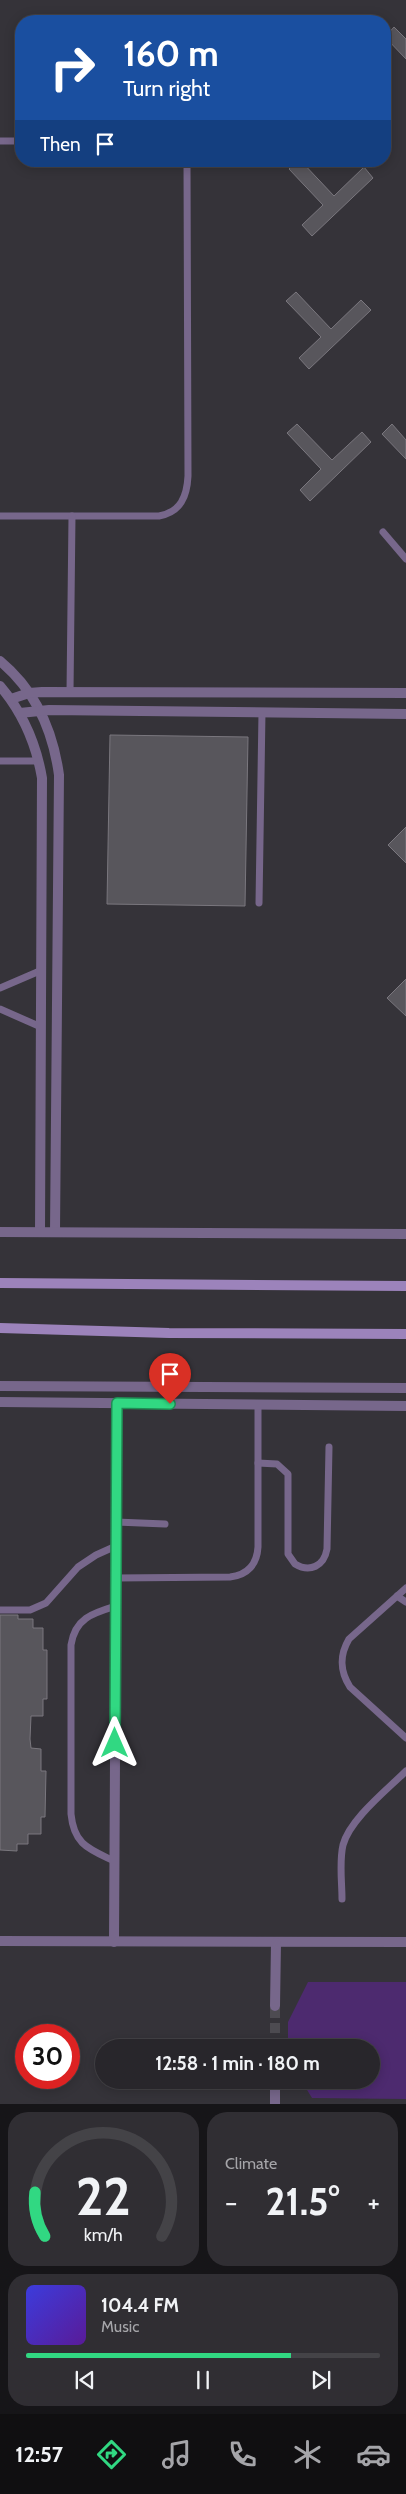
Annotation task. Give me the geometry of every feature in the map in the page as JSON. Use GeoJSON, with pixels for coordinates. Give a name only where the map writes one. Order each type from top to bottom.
{"type":"FeatureCollection","features":[{"type":"Feature","properties":{"kind":"street"},"geometry":{"type":"LineString","coordinates":[[0,661],[29,693],[40,710],[57,759],[60,793],[55,1232]]}},
{"type":"Feature","properties":{"kind":"street"},"geometry":{"type":"LineString","coordinates":[[0,686],[11,699],[28,728],[39,761],[43,796],[40,1232]]}},
{"type":"Feature","properties":{"kind":"street"},"geometry":{"type":"LineString","coordinates":[[11,699],[29,693],[70,692],[406,693]]}},
{"type":"Feature","properties":{"kind":"street"},"geometry":{"type":"LineString","coordinates":[[20,713],[40,710],[406,714]]}},
{"type":"Feature","properties":{"kind":"street"},"geometry":{"type":"LineString","coordinates":[[0,1232],[406,1234]]}},
{"type":"Feature","properties":{"kind":"street"},"geometry":{"type":"LineString","coordinates":[[0,1283],[406,1286]]}},
{"type":"Feature","properties":{"kind":"street"},"geometry":{"type":"LineString","coordinates":[[0,1328],[169,1333],[406,1334]]}},
{"type":"Feature","properties":{"kind":"street"},"geometry":{"type":"LineString","coordinates":[[0,1386],[406,1388]]}},
{"type":"Feature","properties":{"kind":"street"},"geometry":{"type":"LineString","coordinates":[[0,1402],[406,1406]]}},
{"type":"Feature","properties":{"kind":"street"},"geometry":{"type":"LineString","coordinates":[[114,1942],[117,1403]]}},
{"type":"Feature","properties":{"kind":"street"},"geometry":{"type":"LineString","coordinates":[[0,1941],[406,1942]]}},
{"type":"Feature","properties":{"kind":"street"},"geometry":{"type":"LineString","coordinates":[[275,2006],[276,1943]]}},
{"type":"Feature","properties":{"kind":"street"},"geometry":{"type":"LineString","coordinates":[[274,2104],[275,2089]]}},
{"type":"Feature","properties":{"kind":"lane"},"geometry":{"type":"LineString","coordinates":[[0,141],[15,141]]}},
{"type":"Feature","properties":{"kind":"lane"},"geometry":{"type":"LineString","coordinates":[[0,516],[159,516],[178,508],[186,496],[188,476],[187,167]]}},
{"type":"Feature","properties":{"kind":"lane"},"geometry":{"type":"LineString","coordinates":[[70,692],[72,516]]}},
{"type":"Feature","properties":{"kind":"lane"},"geometry":{"type":"LineString","coordinates":[[383,532],[406,559]]}},
{"type":"Feature","properties":{"kind":"lane"},"geometry":{"type":"LineString","coordinates":[[260,903],[262,712]]}},
{"type":"Feature","properties":{"kind":"lane"},"geometry":{"type":"LineString","coordinates":[[0,761],[39,761]]}},
{"type":"Feature","properties":{"kind":"lane"},"geometry":{"type":"LineString","coordinates":[[0,988],[42,970]]}},
{"type":"Feature","properties":{"kind":"lane"},"geometry":{"type":"LineString","coordinates":[[0,1009],[41,1027]]}},
{"type":"Feature","properties":{"kind":"lane"},"geometry":{"type":"LineString","coordinates":[[116,1578],[230,1577],[248,1570],[258,1553],[258,1404]]}},
{"type":"Feature","properties":{"kind":"lane"},"geometry":{"type":"LineString","coordinates":[[258,1463],[277,1464],[288,1474],[288,1554],[295,1564],[311,1568],[320,1564],[327,1549],[328,1447]]}},
{"type":"Feature","properties":{"kind":"lane"},"geometry":{"type":"LineString","coordinates":[[116,1522],[165,1524]]}},
{"type":"Feature","properties":{"kind":"lane"},"geometry":{"type":"LineString","coordinates":[[0,1610],[21,1611],[46,1603],[78,1567],[96,1555],[116,1546]]}},
{"type":"Feature","properties":{"kind":"lane"},"geometry":{"type":"LineString","coordinates":[[404,1734],[350,1687],[341,1663],[349,1639],[406,1588]]}},
{"type":"Feature","properties":{"kind":"lane"},"geometry":{"type":"LineString","coordinates":[[397,1596],[406,1602]]}},
{"type":"Feature","properties":{"kind":"lane"},"geometry":{"type":"LineString","coordinates":[[114,1860],[84,1845],[73,1827],[71,1814],[71,1645],[74,1631],[82,1620],[94,1613],[116,1606]]}},
{"type":"Feature","properties":{"kind":"lane"},"geometry":{"type":"LineString","coordinates":[[342,1899],[342,1850],[346,1836],[354,1823],[406,1771]]}},
{"type":"Feature","properties":{"kind":"shaded area"},"geometry":{"type":"Polygon","coordinates":[[[308,1982],[406,1982],[406,2099],[312,2098],[306,2089],[380,2089],[380,2039],[288,2039],[288,2022],[308,1982]]]}},
{"type":"Feature","properties":{"kind":"building"},"geometry":{"type":"Polygon","coordinates":[[[394,27],[406,39],[406,59],[391,43],[391,30],[394,27]]]}},
{"type":"Feature","properties":{"kind":"building"},"geometry":{"type":"Polygon","coordinates":[[[291,167],[307,167],[334,196],[364,167],[373,178],[312,236],[302,225],[323,205],[289,169],[291,167]]]}},
{"type":"Feature","properties":{"kind":"building"},"geometry":{"type":"Polygon","coordinates":[[[296,292],[331,329],[361,300],[371,310],[309,369],[299,358],[321,337],[286,301],[296,292]]]}},
{"type":"Feature","properties":{"kind":"building"},"geometry":{"type":"Polygon","coordinates":[[[297,424],[332,460],[362,432],[371,442],[310,501],[300,490],[321,469],[287,433],[297,424]]]}},
{"type":"Feature","properties":{"kind":"building"},"geometry":{"type":"Polygon","coordinates":[[[392,424],[406,440],[406,459],[382,434],[392,424]]]}},
{"type":"Feature","properties":{"kind":"building"},"geometry":{"type":"Polygon","coordinates":[[[110,735],[248,737],[245,906],[107,904],[110,735]]]}},
{"type":"Feature","properties":{"kind":"building"},"geometry":{"type":"Polygon","coordinates":[[[406,827],[406,863],[388,845],[406,827]]]}},
{"type":"Feature","properties":{"kind":"building"},"geometry":{"type":"Polygon","coordinates":[[[406,979],[406,1016],[387,998],[406,979]]]}},
{"type":"Feature","properties":{"kind":"building"},"geometry":{"type":"Polygon","coordinates":[[[0,1615],[18,1615],[18,1619],[33,1619],[33,1628],[43,1628],[43,1650],[47,1650],[47,1699],[43,1699],[43,1716],[31,1716],[30,1739],[31,1748],[41,1749],[41,1771],[46,1771],[45,1817],[41,1817],[41,1834],[28,1834],[28,1844],[17,1844],[17,1851],[0,1850],[0,1615]]]}},
{"type":"Feature","properties":{"kind":"tunnel"},"geometry":{"type":"LineString","coordinates":[[275,2006],[275,2039]]}},
{"type":"Feature","properties":{"kind":"route"},"geometry":{"type":"LineString","coordinates":[[115,1743],[117,1403],[170,1404]]}}]}
